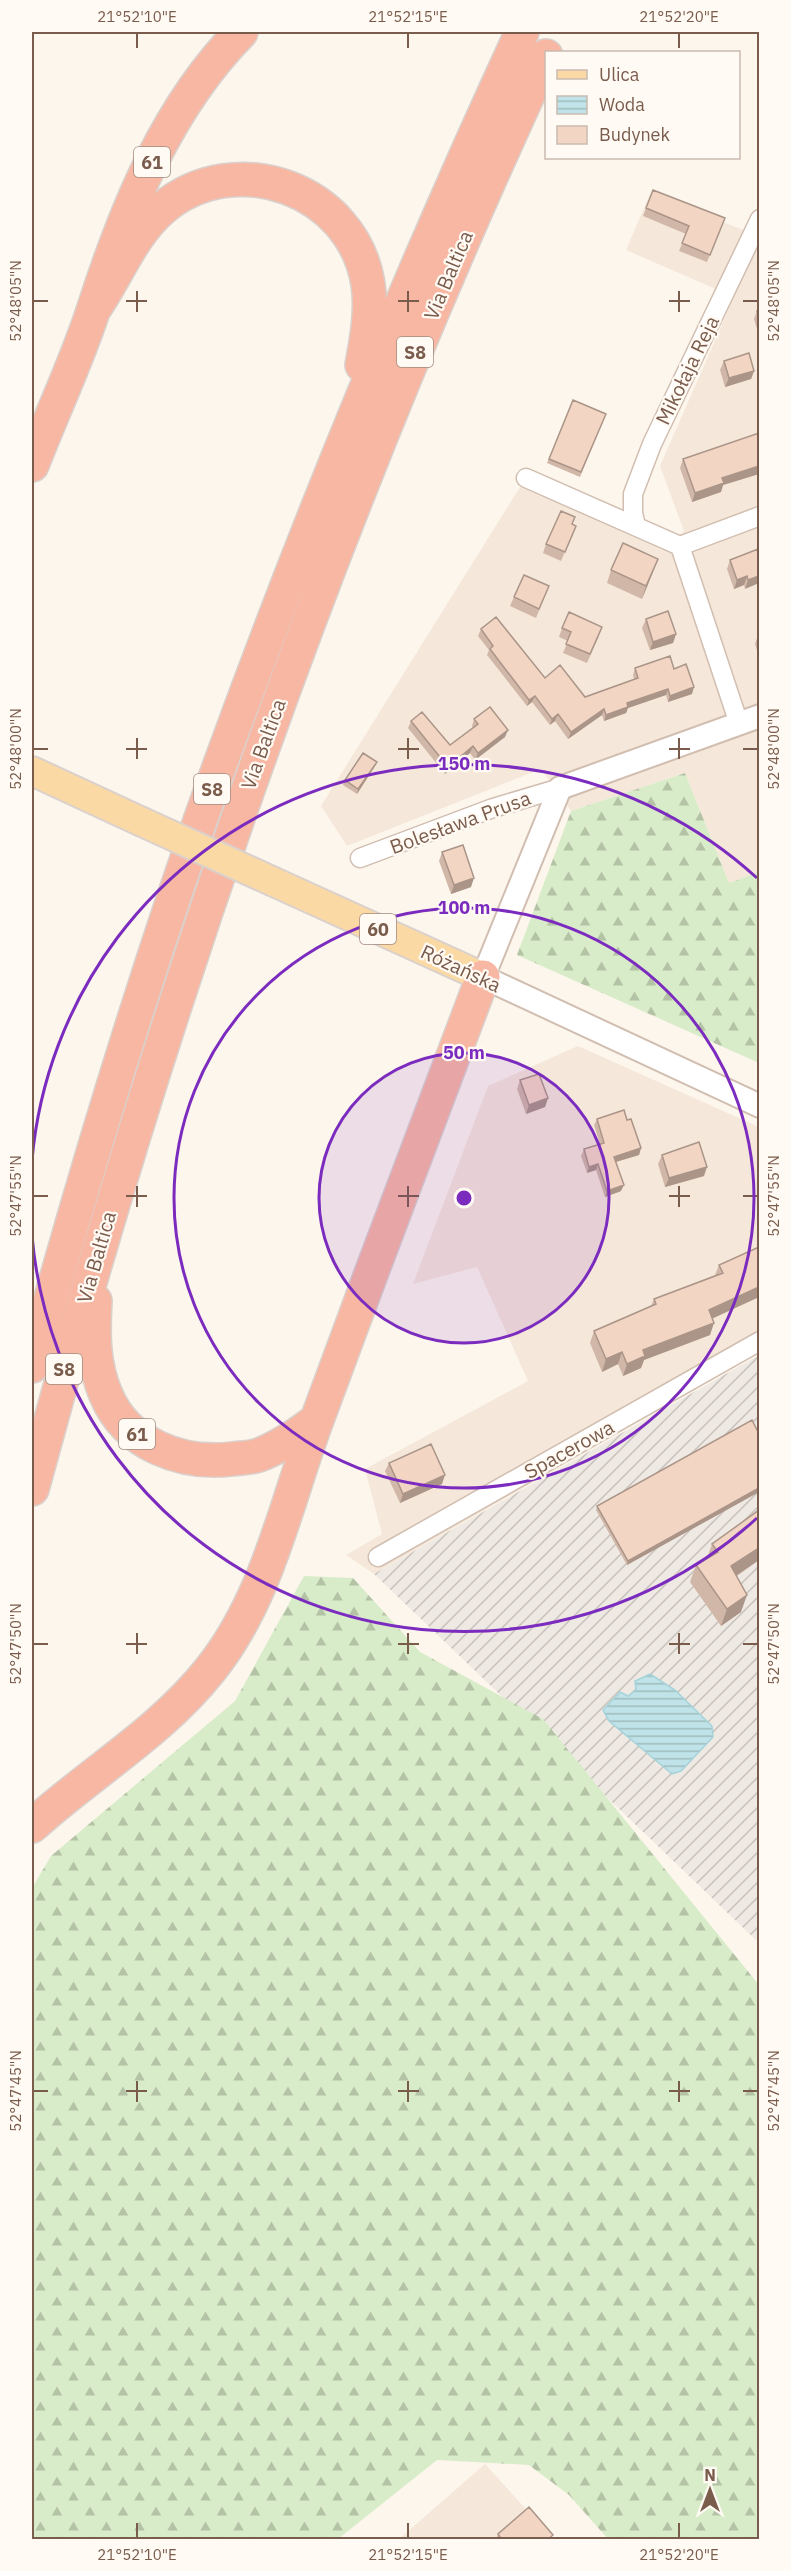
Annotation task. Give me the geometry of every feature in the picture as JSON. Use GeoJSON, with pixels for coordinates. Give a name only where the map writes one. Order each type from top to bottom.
{"type":"FeatureCollection","features":[{"type":"Feature","properties":{"kind":"highway","name":"61"},"geometry":{"type":"LineString","coordinates":[[32,465],[94,309],[104,270],[168,129],[193,91],[241,32]]}},
{"type":"Feature","properties":{"kind":"highway","name":"Via Baltica"},"geometry":{"type":"LineString","coordinates":[[32,1366],[101,1126],[193,844],[265,645],[351,424],[410,281],[522,32]]}},
{"type":"Feature","properties":{"kind":"highway","name":"Via Baltica"},"geometry":{"type":"LineString","coordinates":[[548,51],[558,32]]}},
{"type":"Feature","properties":{"kind":"highway","name":"Via Baltica"},"geometry":{"type":"LineString","coordinates":[[32,1489],[98,1250],[212,886],[296,653],[410,366],[545,59]]}},
{"type":"Feature","properties":{"kind":"highway"},"geometry":{"type":"LineString","coordinates":[[94,309],[112,283],[134,242],[162,208],[191,190],[223,180],[260,179],[284,184],[323,207],[342,227],[358,253],[368,282],[368,320],[351,424]]}},
{"type":"Feature","properties":{"kind":"highway","name":"61"},"geometry":{"type":"LineString","coordinates":[[98,1250],[93,1336],[96,1360],[107,1396],[116,1413],[138,1436],[159,1450],[195,1460],[225,1460],[257,1456],[297,1437],[317,1419],[483,977]]}},
{"type":"Feature","properties":{"kind":"highway"},"geometry":{"type":"LineString","coordinates":[[32,1826],[157,1725],[210,1671],[229,1644],[244,1619],[266,1568],[317,1419]]}},
{"type":"Feature","properties":{"kind":"main road","name":"Różańska"},"geometry":{"type":"LineString","coordinates":[[32,771],[483,977]]}},
{"type":"Feature","properties":{"kind":"street","name":"Mikołaja Reja"},"geometry":{"type":"LineString","coordinates":[[636,526],[633,494],[652,444],[759,219]]}},
{"type":"Feature","properties":{"kind":"street"},"geometry":{"type":"LineString","coordinates":[[526,478],[680,546],[749,720]]}},
{"type":"Feature","properties":{"kind":"street"},"geometry":{"type":"LineString","coordinates":[[680,546],[759,516]]}},
{"type":"Feature","properties":{"kind":"street","name":"Bolesława Prusa"},"geometry":{"type":"LineString","coordinates":[[360,858],[493,808],[561,788],[749,720]]}},
{"type":"Feature","properties":{"kind":"street","name":"Bolesława Prusa"},"geometry":{"type":"LineString","coordinates":[[483,977],[561,788]]}},
{"type":"Feature","properties":{"kind":"street","name":"Różańska"},"geometry":{"type":"LineString","coordinates":[[483,977],[759,1106]]}},
{"type":"Feature","properties":{"kind":"street","name":"Spacerowa"},"geometry":{"type":"LineString","coordinates":[[378,1557],[759,1341]]}},
{"type":"Feature","properties":{"kind":"shaded area"},"geometry":{"type":"Polygon","coordinates":[[[650,194],[759,236],[759,872],[729,883],[685,773],[571,811],[541,769],[347,846],[321,806],[520,487],[663,550],[684,531],[660,466],[734,297],[626,250],[650,194]]]}},
{"type":"Feature","properties":{"kind":"shaded area"},"geometry":{"type":"Polygon","coordinates":[[[578,1046],[759,1127],[759,1352],[374,1574],[346,1555],[382,1534],[365,1469],[528,1381],[477,1267],[413,1284],[488,1086],[578,1046]]]}},
{"type":"Feature","properties":{"kind":"shaded area"},"geometry":{"type":"Polygon","coordinates":[[[759,1355],[759,1943],[374,1574],[759,1355]]]}},
{"type":"Feature","properties":{"kind":"shaded area"},"geometry":{"type":"Polygon","coordinates":[[[485,2464],[553,2539],[398,2540],[485,2464]]]}},
{"type":"Feature","properties":{"kind":"green space"},"geometry":{"type":"Polygon","coordinates":[[[685,773],[729,883],[759,872],[759,1063],[517,955],[571,811],[685,773]]]}},
{"type":"Feature","properties":{"kind":"green space"},"geometry":{"type":"Polygon","coordinates":[[[304,1576],[353,1578],[420,1652],[543,1719],[759,1985],[759,2539],[608,2539],[569,2495],[529,2465],[437,2460],[338,2539],[32,2539],[32,1888],[51,1856],[235,1701],[304,1576]]]}},
{"type":"Feature","properties":{"kind":"water"},"geometry":{"type":"Polygon","coordinates":[[[650,1674],[675,1690],[712,1726],[713,1737],[681,1771],[672,1774],[609,1721],[603,1710],[620,1692],[628,1696],[636,1690],[635,1681],[650,1674]]]}},
{"type":"Feature","properties":{"kind":"building"},"geometry":{"type":"Polygon","coordinates":[[[653,190],[725,218],[710,255],[682,243],[689,226],[646,208],[653,190]]]}},
{"type":"Feature","properties":{"kind":"building"},"geometry":{"type":"Polygon","coordinates":[[[749,353],[754,371],[729,378],[724,361],[749,353]]]}},
{"type":"Feature","properties":{"kind":"building"},"geometry":{"type":"Polygon","coordinates":[[[573,400],[606,414],[581,472],[549,459],[573,400]]]}},
{"type":"Feature","properties":{"kind":"building"},"geometry":{"type":"Polygon","coordinates":[[[759,433],[759,466],[722,478],[724,483],[695,493],[683,459],[759,433]]]}},
{"type":"Feature","properties":{"kind":"building"},"geometry":{"type":"Polygon","coordinates":[[[561,511],[575,517],[572,524],[576,526],[565,552],[546,544],[561,511]]]}},
{"type":"Feature","properties":{"kind":"building"},"geometry":{"type":"Polygon","coordinates":[[[623,543],[658,559],[646,586],[611,570],[623,543]]]}},
{"type":"Feature","properties":{"kind":"building"},"geometry":{"type":"Polygon","coordinates":[[[758,549],[759,576],[748,580],[747,576],[737,580],[730,560],[758,549]]]}},
{"type":"Feature","properties":{"kind":"building"},"geometry":{"type":"Polygon","coordinates":[[[524,575],[549,586],[539,609],[514,597],[524,575]]]}},
{"type":"Feature","properties":{"kind":"building"},"geometry":{"type":"Polygon","coordinates":[[[668,611],[676,634],[653,642],[646,619],[668,611]]]}},
{"type":"Feature","properties":{"kind":"building"},"geometry":{"type":"Polygon","coordinates":[[[569,612],[602,627],[590,654],[566,644],[571,632],[562,628],[569,612]]]}},
{"type":"Feature","properties":{"kind":"building"},"geometry":{"type":"Polygon","coordinates":[[[496,617],[545,678],[560,665],[585,697],[638,678],[635,668],[670,656],[674,669],[686,664],[694,687],[670,696],[668,689],[627,703],[628,707],[606,715],[604,709],[571,732],[558,714],[552,719],[535,696],[529,700],[490,649],[493,646],[481,629],[496,617]]]}},
{"type":"Feature","properties":{"kind":"building"},"geometry":{"type":"Polygon","coordinates":[[[490,707],[508,730],[478,753],[473,746],[448,767],[411,721],[422,712],[450,745],[478,724],[474,719],[490,707]]]}},
{"type":"Feature","properties":{"kind":"building"},"geometry":{"type":"Polygon","coordinates":[[[363,753],[377,762],[358,789],[345,780],[363,753]]]}},
{"type":"Feature","properties":{"kind":"building"},"geometry":{"type":"Polygon","coordinates":[[[463,845],[474,878],[454,885],[442,852],[463,845]]]}},
{"type":"Feature","properties":{"kind":"building"},"geometry":{"type":"Polygon","coordinates":[[[539,1074],[548,1098],[529,1105],[520,1080],[539,1074]]]}},
{"type":"Feature","properties":{"kind":"building"},"geometry":{"type":"Polygon","coordinates":[[[624,1110],[627,1120],[631,1119],[641,1148],[614,1157],[624,1185],[607,1191],[598,1164],[589,1167],[584,1149],[604,1143],[597,1119],[624,1110]]]}},
{"type":"Feature","properties":{"kind":"building"},"geometry":{"type":"Polygon","coordinates":[[[699,1142],[707,1167],[669,1178],[662,1155],[699,1142]]]}},
{"type":"Feature","properties":{"kind":"building"},"geometry":{"type":"Polygon","coordinates":[[[759,1247],[759,1287],[709,1310],[714,1323],[643,1350],[645,1356],[627,1364],[622,1352],[606,1359],[594,1331],[656,1304],[654,1299],[723,1273],[719,1265],[759,1247]]]}},
{"type":"Feature","properties":{"kind":"building"},"geometry":{"type":"Polygon","coordinates":[[[752,1420],[759,1434],[759,1488],[628,1561],[597,1506],[752,1420]]]}},
{"type":"Feature","properties":{"kind":"building"},"geometry":{"type":"Polygon","coordinates":[[[431,1444],[445,1475],[403,1494],[389,1463],[431,1444]]]}},
{"type":"Feature","properties":{"kind":"building"},"geometry":{"type":"Polygon","coordinates":[[[759,1510],[759,1548],[731,1566],[747,1595],[727,1609],[696,1565],[718,1552],[712,1544],[759,1510]]]}},
{"type":"Feature","properties":{"kind":"building"},"geometry":{"type":"Polygon","coordinates":[[[529,2507],[553,2535],[547,2540],[502,2540],[498,2534],[529,2507]]]}}]}
